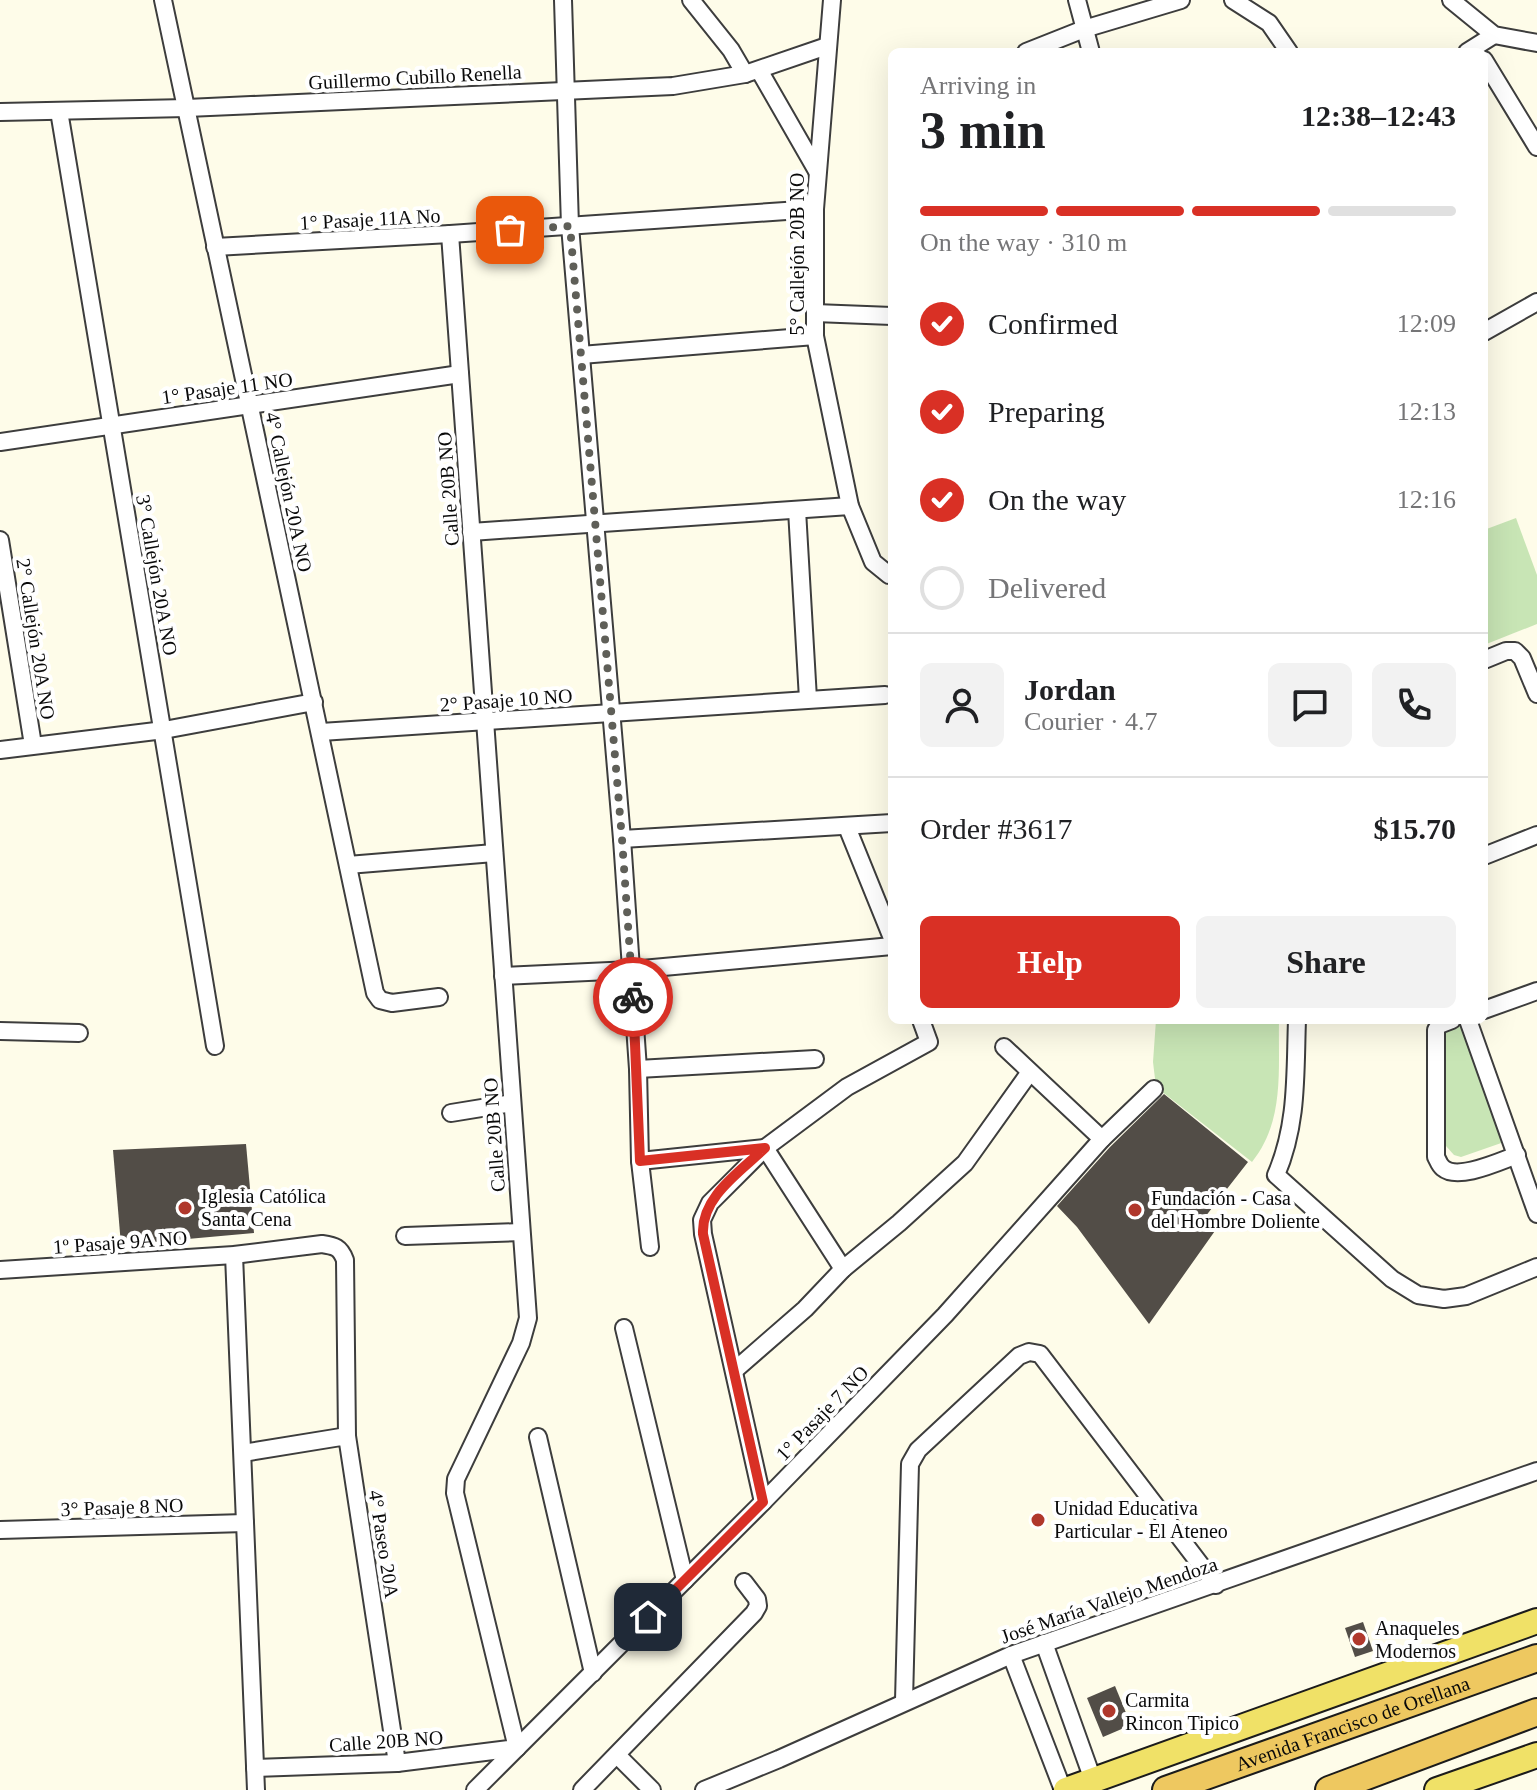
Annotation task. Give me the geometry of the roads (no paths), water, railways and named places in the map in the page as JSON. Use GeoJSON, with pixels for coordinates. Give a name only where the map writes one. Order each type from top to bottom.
{"type":"FeatureCollection","features":[{"type":"Feature","properties":{"kind":"highway","name":"Avenida Francisco de Orellana"},"geometry":{"type":"LineString","coordinates":[[1166,1790],[1537,1658]]}},
{"type":"Feature","properties":{"kind":"highway"},"geometry":{"type":"LineString","coordinates":[[1329,1790],[1537,1712]]}},
{"type":"Feature","properties":{"kind":"main road","name":"Avenida Francisco de Orellana"},"geometry":{"type":"LineString","coordinates":[[1064,1790],[1537,1621]]}},
{"type":"Feature","properties":{"kind":"main road"},"geometry":{"type":"LineString","coordinates":[[1437,1790],[1537,1755]]}},
{"type":"Feature","properties":{"kind":"street","name":"4° Callejón 20A NO"},"geometry":{"type":"LineString","coordinates":[[163,0],[375,993],[380,1000],[392,1003],[439,997]]}},
{"type":"Feature","properties":{"kind":"street"},"geometry":{"type":"LineString","coordinates":[[563,0],[570,226],[622,839],[638,1069],[640,1161],[650,1247]]}},
{"type":"Feature","properties":{"kind":"street"},"geometry":{"type":"LineString","coordinates":[[691,0],[752,72],[817,171]]}},
{"type":"Feature","properties":{"kind":"street","name":"5° Callejón 20B NO"},"geometry":{"type":"LineString","coordinates":[[832,0],[815,209],[815,336],[850,506],[873,562],[888,574]]}},
{"type":"Feature","properties":{"kind":"street"},"geometry":{"type":"LineString","coordinates":[[1077,0],[1090,48]]}},
{"type":"Feature","properties":{"kind":"street"},"geometry":{"type":"LineString","coordinates":[[1036,48],[1084,29],[1181,0]]}},
{"type":"Feature","properties":{"kind":"street"},"geometry":{"type":"LineString","coordinates":[[1233,0],[1269,23],[1286,48]]}},
{"type":"Feature","properties":{"kind":"street"},"geometry":{"type":"LineString","coordinates":[[1451,0],[1494,35],[1537,43]]}},
{"type":"Feature","properties":{"kind":"street"},"geometry":{"type":"LineString","coordinates":[[1481,48],[1494,35]]}},
{"type":"Feature","properties":{"kind":"street","name":"Guillermo Cubillo Renella"},"geometry":{"type":"LineString","coordinates":[[0,112],[187,108],[673,86],[752,72],[827,46]]}},
{"type":"Feature","properties":{"kind":"street"},"geometry":{"type":"LineString","coordinates":[[1488,71],[1537,147]]}},
{"type":"Feature","properties":{"kind":"street","name":"3° Callejón 20A NO"},"geometry":{"type":"LineString","coordinates":[[59,111],[215,1046]]}},
{"type":"Feature","properties":{"kind":"street","name":"1° Pasaje 11A No"},"geometry":{"type":"LineString","coordinates":[[215,247],[815,209]]}},
{"type":"Feature","properties":{"kind":"street","name":"Calle 20B NO"},"geometry":{"type":"LineString","coordinates":[[255,1768],[397,1763],[517,1748],[455,1493],[456,1479],[527,1330],[450,234]]}},
{"type":"Feature","properties":{"kind":"street"},"geometry":{"type":"LineString","coordinates":[[1488,330],[1536,306]]}},
{"type":"Feature","properties":{"kind":"street"},"geometry":{"type":"LineString","coordinates":[[815,313],[888,316]]}},
{"type":"Feature","properties":{"kind":"street"},"geometry":{"type":"LineString","coordinates":[[581,355],[815,336]]}},
{"type":"Feature","properties":{"kind":"street","name":"1° Pasaje 11 NO"},"geometry":{"type":"LineString","coordinates":[[0,442],[460,374]]}},
{"type":"Feature","properties":{"kind":"street"},"geometry":{"type":"LineString","coordinates":[[471,532],[850,506]]}},
{"type":"Feature","properties":{"kind":"street"},"geometry":{"type":"LineString","coordinates":[[797,510],[808,699]]}},
{"type":"Feature","properties":{"kind":"street","name":"2° Callejón 20A NO"},"geometry":{"type":"LineString","coordinates":[[0,540],[33,745]]}},
{"type":"Feature","properties":{"kind":"street"},"geometry":{"type":"LineString","coordinates":[[1488,658],[1515,651],[1522,658],[1537,694]]}},
{"type":"Feature","properties":{"kind":"street","name":"2° Pasaje 10 NO"},"geometry":{"type":"LineString","coordinates":[[321,732],[885,695]]}},
{"type":"Feature","properties":{"kind":"street"},"geometry":{"type":"LineString","coordinates":[[0,750],[164,730],[314,702]]}},
{"type":"Feature","properties":{"kind":"street"},"geometry":{"type":"LineString","coordinates":[[622,839],[888,823]]}},
{"type":"Feature","properties":{"kind":"street"},"geometry":{"type":"LineString","coordinates":[[847,827],[888,928]]}},
{"type":"Feature","properties":{"kind":"street"},"geometry":{"type":"LineString","coordinates":[[1488,854],[1537,835]]}},
{"type":"Feature","properties":{"kind":"street"},"geometry":{"type":"LineString","coordinates":[[348,865],[494,853]]}},
{"type":"Feature","properties":{"kind":"street"},"geometry":{"type":"LineString","coordinates":[[503,976],[631,970],[888,946]]}},
{"type":"Feature","properties":{"kind":"street"},"geometry":{"type":"LineString","coordinates":[[1488,1009],[1537,991]]}},
{"type":"Feature","properties":{"kind":"street"},"geometry":{"type":"LineString","coordinates":[[763,1502],[702,1220],[710,1203],[765,1148],[847,1087],[929,1042],[922,1024]]}},
{"type":"Feature","properties":{"kind":"street"},"geometry":{"type":"LineString","coordinates":[[1297,1024],[1293,1124],[1276,1175],[1392,1279],[1418,1295],[1444,1299],[1466,1296],[1537,1267]]}},
{"type":"Feature","properties":{"kind":"street"},"geometry":{"type":"LineString","coordinates":[[1442,1024],[1436,1030],[1436,1157],[1443,1168],[1454,1172],[1468,1171],[1517,1155]]}},
{"type":"Feature","properties":{"kind":"street"},"geometry":{"type":"LineString","coordinates":[[1469,1024],[1537,1214]]}},
{"type":"Feature","properties":{"kind":"street"},"geometry":{"type":"LineString","coordinates":[[0,1031],[79,1033]]}},
{"type":"Feature","properties":{"kind":"street"},"geometry":{"type":"LineString","coordinates":[[1004,1047],[1102,1139]]}},
{"type":"Feature","properties":{"kind":"street"},"geometry":{"type":"LineString","coordinates":[[638,1069],[815,1059]]}},
{"type":"Feature","properties":{"kind":"street"},"geometry":{"type":"LineString","coordinates":[[735,1370],[805,1309],[843,1269],[965,1163],[1030,1072]]}},
{"type":"Feature","properties":{"kind":"street","name":"1° Pasaje 7 NO"},"geometry":{"type":"LineString","coordinates":[[475,1790],[945,1315],[1102,1139],[1154,1089]]}},
{"type":"Feature","properties":{"kind":"street"},"geometry":{"type":"LineString","coordinates":[[451,1113],[512,1103]]}},
{"type":"Feature","properties":{"kind":"street"},"geometry":{"type":"LineString","coordinates":[[640,1161],[765,1148]]}},
{"type":"Feature","properties":{"kind":"street"},"geometry":{"type":"LineString","coordinates":[[765,1148],[843,1269]]}},
{"type":"Feature","properties":{"kind":"street"},"geometry":{"type":"LineString","coordinates":[[405,1236],[521,1232]]}},
{"type":"Feature","properties":{"kind":"street","name":"1º Pasaje 9A NO"},"geometry":{"type":"LineString","coordinates":[[0,1270],[234,1255],[322,1244],[335,1246],[341,1250],[345,1260],[347,1436]]}},
{"type":"Feature","properties":{"kind":"street"},"geometry":{"type":"LineString","coordinates":[[234,1255],[256,1790]]}},
{"type":"Feature","properties":{"kind":"street"},"geometry":{"type":"LineString","coordinates":[[624,1328],[685,1580]]}},
{"type":"Feature","properties":{"kind":"street"},"geometry":{"type":"LineString","coordinates":[[904,1701],[910,1464],[918,1450],[1019,1356],[1029,1352],[1040,1354],[1216,1585]]}},
{"type":"Feature","properties":{"kind":"street"},"geometry":{"type":"LineString","coordinates":[[243,1453],[347,1436]]}},
{"type":"Feature","properties":{"kind":"street","name":"4° Paseo 20A"},"geometry":{"type":"LineString","coordinates":[[347,1436],[397,1763]]}},
{"type":"Feature","properties":{"kind":"street"},"geometry":{"type":"LineString","coordinates":[[538,1437],[593,1673]]}},
{"type":"Feature","properties":{"kind":"street","name":"José María Vallejo Mendoza"},"geometry":{"type":"LineString","coordinates":[[704,1790],[1011,1655],[1537,1471]]}},
{"type":"Feature","properties":{"kind":"street","name":"3° Pasaje 8 NO"},"geometry":{"type":"LineString","coordinates":[[0,1530],[245,1523]]}},
{"type":"Feature","properties":{"kind":"street"},"geometry":{"type":"LineString","coordinates":[[582,1790],[754,1613],[758,1606],[757,1599],[744,1582]]}},
{"type":"Feature","properties":{"kind":"street"},"geometry":{"type":"LineString","coordinates":[[1044,1643],[1093,1780]]}},
{"type":"Feature","properties":{"kind":"street"},"geometry":{"type":"LineString","coordinates":[[1011,1655],[1064,1790]]}},
{"type":"Feature","properties":{"kind":"street"},"geometry":{"type":"LineString","coordinates":[[617,1755],[652,1790]]}},
{"type":"Feature","properties":{"kind":"place","name":"Iglesia Católica Santa Cena"},"geometry":{"type":"Point","coordinates":[185,1208]}},
{"type":"Feature","properties":{"kind":"place","name":"Fundación - Casa del Hombre Doliente"},"geometry":{"type":"Point","coordinates":[1135,1210]}},
{"type":"Feature","properties":{"kind":"place","name":"Unidad Educativa Particular - El Ateneo"},"geometry":{"type":"Point","coordinates":[1038,1520]}},
{"type":"Feature","properties":{"kind":"place","name":"Anaqueles Modernos"},"geometry":{"type":"Point","coordinates":[1359,1639]}},
{"type":"Feature","properties":{"kind":"place","name":"Carmita Rincon Tipico"},"geometry":{"type":"Point","coordinates":[1109,1711]}}]}
